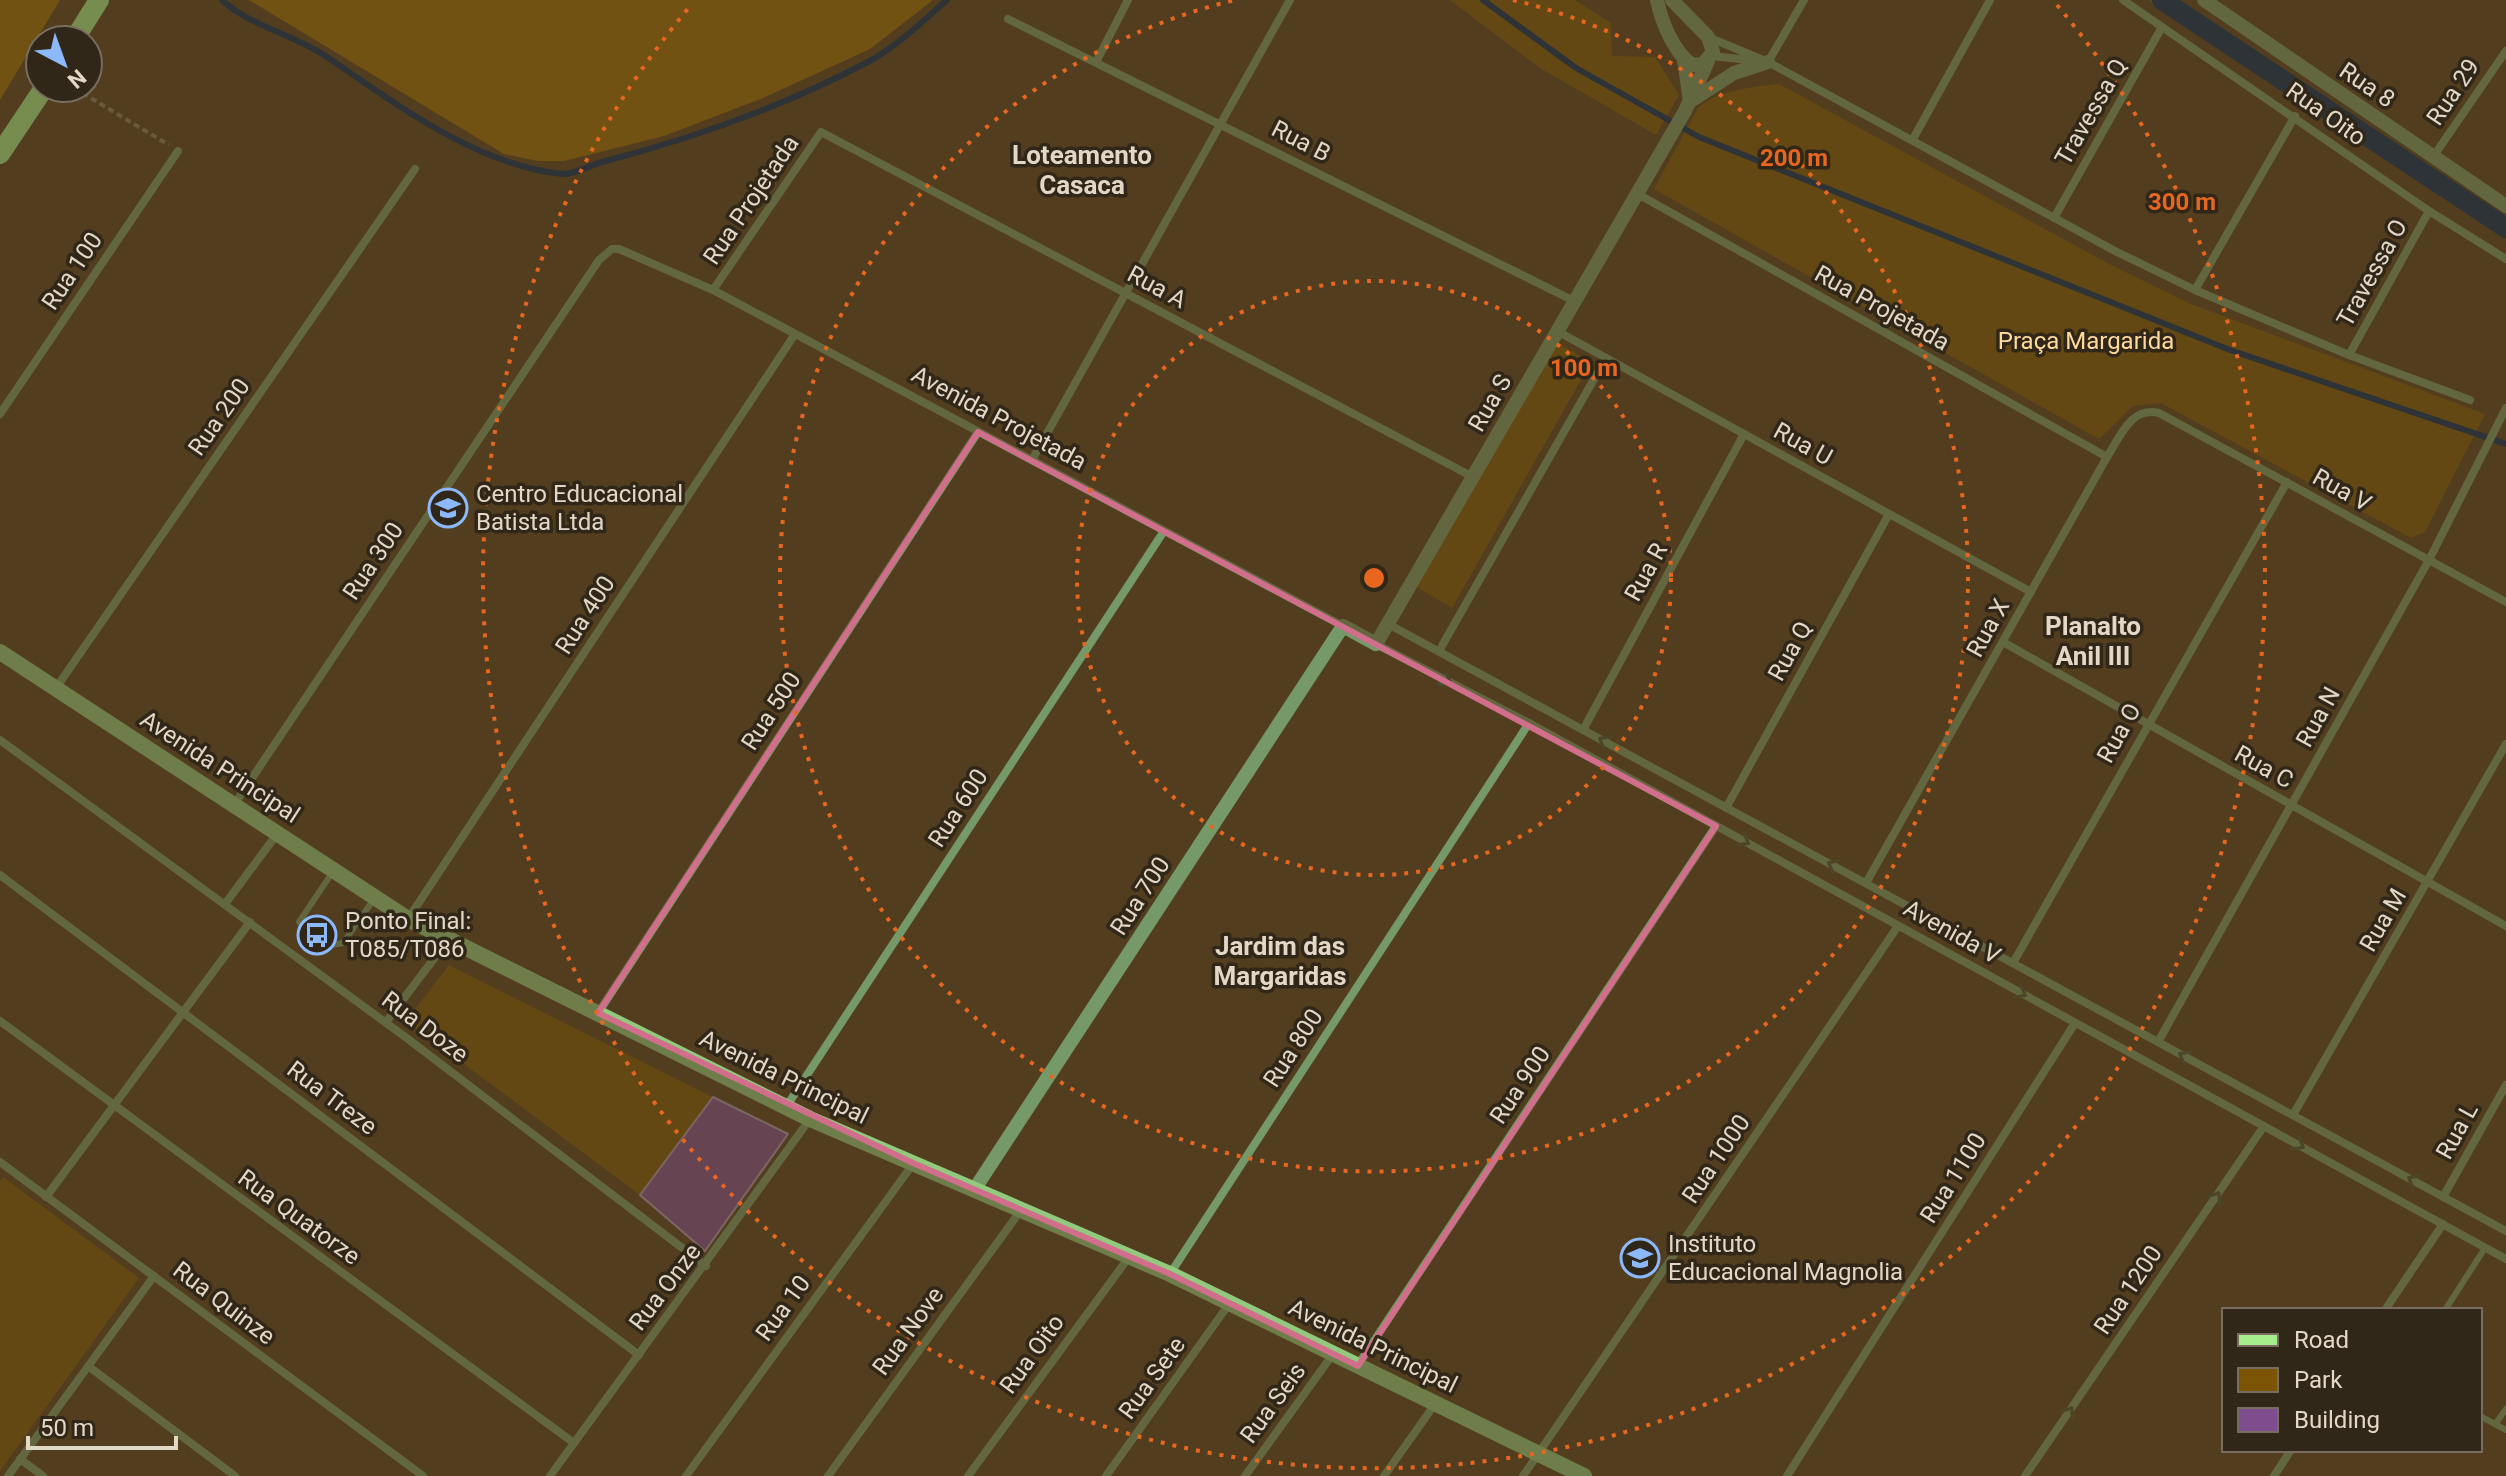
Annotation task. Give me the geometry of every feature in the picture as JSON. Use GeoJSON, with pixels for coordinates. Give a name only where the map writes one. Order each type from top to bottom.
{"type":"FeatureCollection","features":[{"type":"Feature","properties":{"kind":"main road"},"geometry":{"type":"LineString","coordinates":[[84,24],[99,0]]}},
{"type":"Feature","properties":{"kind":"main road"},"geometry":{"type":"LineString","coordinates":[[0,154],[33,104]]}},
{"type":"Feature","properties":{"kind":"main road","name":"Avenida Principal"},"geometry":{"type":"LineString","coordinates":[[0,652],[408,919],[810,1119],[1170,1274],[1584,1476]]}},
{"type":"Feature","properties":{"kind":"street"},"geometry":{"type":"LineString","coordinates":[[1096,62],[1128,0]]}},
{"type":"Feature","properties":{"kind":"street"},"geometry":{"type":"LineString","coordinates":[[1032,460],[1290,0]]}},
{"type":"Feature","properties":{"kind":"street"},"geometry":{"type":"LineString","coordinates":[[1657,0],[1683,57],[1693,65],[1709,58],[1768,62]]}},
{"type":"Feature","properties":{"kind":"street"},"geometry":{"type":"LineString","coordinates":[[1672,0],[1713,46],[1709,58]]}},
{"type":"Feature","properties":{"kind":"street"},"geometry":{"type":"LineString","coordinates":[[1804,0],[1768,62],[1734,73],[1688,106],[1684,39],[1694,33],[1768,62],[2054,218],[2195,290],[2349,355],[2470,400]]}},
{"type":"Feature","properties":{"kind":"street"},"geometry":{"type":"LineString","coordinates":[[1913,139],[1990,0]]}},
{"type":"Feature","properties":{"kind":"street","name":"Rua Oito"},"geometry":{"type":"LineString","coordinates":[[2123,0],[2429,211],[2506,259]]}},
{"type":"Feature","properties":{"kind":"street","name":"Rua 8"},"geometry":{"type":"LineString","coordinates":[[2204,0],[2506,206]]}},
{"type":"Feature","properties":{"kind":"street","name":"Rua B"},"geometry":{"type":"LineString","coordinates":[[1008,19],[1574,301]]}},
{"type":"Feature","properties":{"kind":"street","name":"Travessa Q"},"geometry":{"type":"LineString","coordinates":[[2054,218],[2162,27]]}},
{"type":"Feature","properties":{"kind":"street","name":"Rua 29"},"geometry":{"type":"LineString","coordinates":[[2433,157],[2506,51]]}},
{"type":"Feature","properties":{"kind":"street","name":"Rua S"},"geometry":{"type":"LineString","coordinates":[[1376,644],[1688,106],[1709,58]]}},
{"type":"Feature","properties":{"kind":"street"},"geometry":{"type":"LineString","coordinates":[[2195,290],[2295,116]]}},
{"type":"Feature","properties":{"kind":"street","name":"Rua A"},"geometry":{"type":"LineString","coordinates":[[821,132],[1473,477]]}},
{"type":"Feature","properties":{"kind":"street","name":"Rua Projetada"},"geometry":{"type":"LineString","coordinates":[[713,290],[821,132]]}},
{"type":"Feature","properties":{"kind":"street","name":"Rua 100"},"geometry":{"type":"LineString","coordinates":[[0,414],[178,151]]}},
{"type":"Feature","properties":{"kind":"street","name":"Rua 200"},"geometry":{"type":"LineString","coordinates":[[55,688],[415,169]]}},
{"type":"Feature","properties":{"kind":"street","name":"Rua Projetada"},"geometry":{"type":"LineString","coordinates":[[1636,193],[2107,457]]}},
{"type":"Feature","properties":{"kind":"street","name":"Travessa O"},"geometry":{"type":"LineString","coordinates":[[2349,355],[2429,211]]}},
{"type":"Feature","properties":{"kind":"street","name":"Avenida Projetada"},"geometry":{"type":"LineString","coordinates":[[599,260],[612,249],[619,249],[713,290],[1376,644]]}},
{"type":"Feature","properties":{"kind":"street","name":"Rua 300"},"geometry":{"type":"LineString","coordinates":[[234,805],[599,260]]}},
{"type":"Feature","properties":{"kind":"street","name":"Rua U"},"geometry":{"type":"LineString","coordinates":[[1557,331],[2031,592]]}},
{"type":"Feature","properties":{"kind":"street","name":"Rua 400"},"geometry":{"type":"LineString","coordinates":[[408,919],[795,334]]}},
{"type":"Feature","properties":{"kind":"street"},"geometry":{"type":"LineString","coordinates":[[1439,651],[1606,358]]}},
{"type":"Feature","properties":{"kind":"street","name":"Rua N"},"geometry":{"type":"LineString","coordinates":[[2158,1042],[2429,560],[2504,411]]}},
{"type":"Feature","properties":{"kind":"street","name":"Rua X"},"geometry":{"type":"LineString","coordinates":[[1866,883],[2107,457],[2132,419],[2143,412],[2159,413]]}},
{"type":"Feature","properties":{"kind":"street","name":"Rua V"},"geometry":{"type":"LineString","coordinates":[[2159,413],[2506,602]]}},
{"type":"Feature","properties":{"kind":"street","name":"Rua 500"},"geometry":{"type":"LineString","coordinates":[[598,1013],[978,432]]}},
{"type":"Feature","properties":{"kind":"street","name":"Rua R"},"geometry":{"type":"LineString","coordinates":[[1583,730],[1744,434]]}},
{"type":"Feature","properties":{"kind":"street","name":"Rua O"},"geometry":{"type":"LineString","coordinates":[[2013,963],[2287,482]]}},
{"type":"Feature","properties":{"kind":"street","name":"Rua Q"},"geometry":{"type":"LineString","coordinates":[[1726,808],[1889,514]]}},
{"type":"Feature","properties":{"kind":"street","name":"Rua 600"},"geometry":{"type":"LineString","coordinates":[[786,1107],[1164,531]]}},
{"type":"Feature","properties":{"kind":"street","name":"Avenida V"},"geometry":{"type":"LineString","coordinates":[[1388,624],[2506,1231]]}},
{"type":"Feature","properties":{"kind":"street","name":"Rua 700"},"geometry":{"type":"LineString","coordinates":[[974,1190],[1343,626]]}},
{"type":"Feature","properties":{"kind":"street","name":"Rua C"},"geometry":{"type":"LineString","coordinates":[[2003,642],[2506,926]]}},
{"type":"Feature","properties":{"kind":"street","name":"Avenida V"},"geometry":{"type":"LineString","coordinates":[[1376,644],[1529,723],[2506,1259]]}},
{"type":"Feature","properties":{"kind":"street","name":"Rua 800"},"geometry":{"type":"LineString","coordinates":[[1170,1274],[1529,723]]}},
{"type":"Feature","properties":{"kind":"street","name":"Rua Doze"},"geometry":{"type":"LineString","coordinates":[[0,740],[386,1022],[706,1266]]}},
{"type":"Feature","properties":{"kind":"street","name":"Rua M"},"geometry":{"type":"LineString","coordinates":[[2293,1115],[2506,744]]}},
{"type":"Feature","properties":{"kind":"street","name":"Rua 900"},"geometry":{"type":"LineString","coordinates":[[1358,1366],[1716,826]]}},
{"type":"Feature","properties":{"kind":"street"},"geometry":{"type":"LineString","coordinates":[[225,904],[277,833]]}},
{"type":"Feature","properties":{"kind":"street","name":"Rua Treze"},"geometry":{"type":"LineString","coordinates":[[0,875],[639,1355]]}},
{"type":"Feature","properties":{"kind":"street"},"geometry":{"type":"LineString","coordinates":[[46,1197],[250,922]]}},
{"type":"Feature","properties":{"kind":"street","name":"Rua 1000"},"geometry":{"type":"LineString","coordinates":[[1523,1476],[1898,926]]}},
{"type":"Feature","properties":{"kind":"street"},"geometry":{"type":"LineString","coordinates":[[386,1022],[449,939]]}},
{"type":"Feature","properties":{"kind":"street","name":"Rua Quatorze"},"geometry":{"type":"LineString","coordinates":[[0,1021],[574,1443]]}},
{"type":"Feature","properties":{"kind":"street","name":"Rua 1100"},"geometry":{"type":"LineString","coordinates":[[1787,1476],[2075,1023]]}},
{"type":"Feature","properties":{"kind":"street","name":"Rua L"},"geometry":{"type":"LineString","coordinates":[[2443,1197],[2506,1085]]}},
{"type":"Feature","properties":{"kind":"street","name":"Rua Onze"},"geometry":{"type":"LineString","coordinates":[[552,1475],[810,1119]]}},
{"type":"Feature","properties":{"kind":"street","name":"Rua 1200"},"geometry":{"type":"LineString","coordinates":[[2025,1476],[2264,1126]]}},
{"type":"Feature","properties":{"kind":"street","name":"Rua Quinze"},"geometry":{"type":"LineString","coordinates":[[0,1162],[423,1476]]}},
{"type":"Feature","properties":{"kind":"street","name":"Rua 10"},"geometry":{"type":"LineString","coordinates":[[686,1476],[913,1163]]}},
{"type":"Feature","properties":{"kind":"street","name":"Rua Nove"},"geometry":{"type":"LineString","coordinates":[[828,1476],[1021,1210]]}},
{"type":"Feature","properties":{"kind":"street"},"geometry":{"type":"LineString","coordinates":[[2386,1308],[2443,1224]]}},
{"type":"Feature","properties":{"kind":"street","name":"Rua Oito"},"geometry":{"type":"LineString","coordinates":[[968,1476],[1129,1257]]}},
{"type":"Feature","properties":{"kind":"street"},"geometry":{"type":"LineString","coordinates":[[8,1476],[154,1276]]}},
{"type":"Feature","properties":{"kind":"street","name":"Rua Sete"},"geometry":{"type":"LineString","coordinates":[[1106,1476],[1230,1303]]}},
{"type":"Feature","properties":{"kind":"street","name":"Rua Seis"},"geometry":{"type":"LineString","coordinates":[[1245,1476],[1333,1354]]}},
{"type":"Feature","properties":{"kind":"street"},"geometry":{"type":"LineString","coordinates":[[88,1366],[235,1476]]}},
{"type":"Feature","properties":{"kind":"street"},"geometry":{"type":"LineString","coordinates":[[1384,1476],[1435,1404]]}},
{"type":"Feature","properties":{"kind":"street"},"geometry":{"type":"LineString","coordinates":[[2274,1476],[2290,1452]]}},
{"type":"Feature","properties":{"kind":"street"},"geometry":{"type":"LineString","coordinates":[[20,1459],[43,1476]]}},
{"type":"Feature","properties":{"kind":"lane"},"geometry":{"type":"LineString","coordinates":[[335,870],[299,922],[332,945],[343,943],[375,897]]}},
{"type":"Feature","properties":{"kind":"lane"},"geometry":{"type":"LineString","coordinates":[[2446,1308],[2485,1248]]}},
{"type":"Feature","properties":{"kind":"lane"},"geometry":{"type":"LineString","coordinates":[[2496,1423],[2506,1409]]}},
{"type":"Feature","properties":{"kind":"lane"},"geometry":{"type":"LineString","coordinates":[[2482,1417],[2506,1430]]}},
{"type":"Feature","properties":{"kind":"path"},"geometry":{"type":"LineString","coordinates":[[100,104],[178,151]]}},
{"type":"Feature","properties":{"kind":"highlighted area"},"geometry":{"type":"Polygon","coordinates":[[[978,432],[1716,826],[1358,1366],[1170,1274],[913,1163],[598,1013],[978,432]]]}},
{"type":"Feature","properties":{"kind":"green space"},"geometry":{"type":"Polygon","coordinates":[[[1450,0],[1575,0],[1611,23],[1612,56],[1655,57],[1679,95],[1656,135],[1540,68],[1450,0]]]}},
{"type":"Feature","properties":{"kind":"green space"},"geometry":{"type":"Polygon","coordinates":[[[2149,0],[2176,0],[2506,223],[2506,235],[2149,0]]]}},
{"type":"Feature","properties":{"kind":"green space","name":"Praça Margarida"},"geometry":{"type":"Polygon","coordinates":[[[1779,84],[2111,265],[2191,304],[2485,414],[2425,532],[2411,538],[2161,403],[2133,406],[2099,439],[1654,189],[1698,108],[1725,93],[1779,84]]]}},
{"type":"Feature","properties":{"kind":"green space"},"geometry":{"type":"Polygon","coordinates":[[[1558,343],[1591,362],[1452,608],[1417,587],[1558,343]]]}},
{"type":"Feature","properties":{"kind":"green space"},"geometry":{"type":"Polygon","coordinates":[[[449,965],[713,1097],[640,1195],[406,1021],[449,965]]]}},
{"type":"Feature","properties":{"kind":"green space"},"geometry":{"type":"Polygon","coordinates":[[[3,1177],[139,1278],[0,1471],[0,1181],[3,1177]]]}},
{"type":"Feature","properties":{"kind":"shaded area"},"geometry":{"type":"Polygon","coordinates":[[[0,0],[60,0],[46,24],[24,24],[24,60],[0,100],[0,0]]]}},
{"type":"Feature","properties":{"kind":"shaded area"},"geometry":{"type":"Polygon","coordinates":[[[249,0],[933,0],[870,49],[763,98],[664,136],[564,161],[538,161],[504,154],[249,0]]]}},
{"type":"Feature","properties":{"kind":"building"},"geometry":{"type":"Polygon","coordinates":[[[713,1097],[788,1134],[705,1251],[640,1195],[713,1097]]]}},
{"type":"Feature","properties":{"kind":"waterway"},"geometry":{"type":"LineString","coordinates":[[222,0],[246,17],[314,49],[438,130],[499,159],[562,174],[671,143],[802,94],[888,50],[947,0]]}},
{"type":"Feature","properties":{"kind":"waterway"},"geometry":{"type":"LineString","coordinates":[[1483,0],[1576,68],[1699,137],[2230,350],[2506,444]]}},
{"type":"Feature","properties":{"kind":"waterway"},"geometry":{"type":"LineString","coordinates":[[2162,0],[2506,228]]}},
{"type":"Feature","properties":{"kind":"place","name":"Centro Educacional Batista Ltda"},"geometry":{"type":"Point","coordinates":[448,508]}},
{"type":"Feature","properties":{"kind":"place","name":"Ponto Final: T085/T086"},"geometry":{"type":"Point","coordinates":[317,935]}},
{"type":"Feature","properties":{"kind":"place","name":"Instituto Educacional Magnolia"},"geometry":{"type":"Point","coordinates":[1640,1258]}},
{"type":"Feature","properties":{"kind":"district","name":"Loteamento Casaca"},"geometry":{"type":"Point","coordinates":[1082,170]}},
{"type":"Feature","properties":{"kind":"district","name":"Planalto Anil III"},"geometry":{"type":"Point","coordinates":[2093,641]}},
{"type":"Feature","properties":{"kind":"district","name":"Jardim das Margaridas"},"geometry":{"type":"Point","coordinates":[1280,961]}}]}
